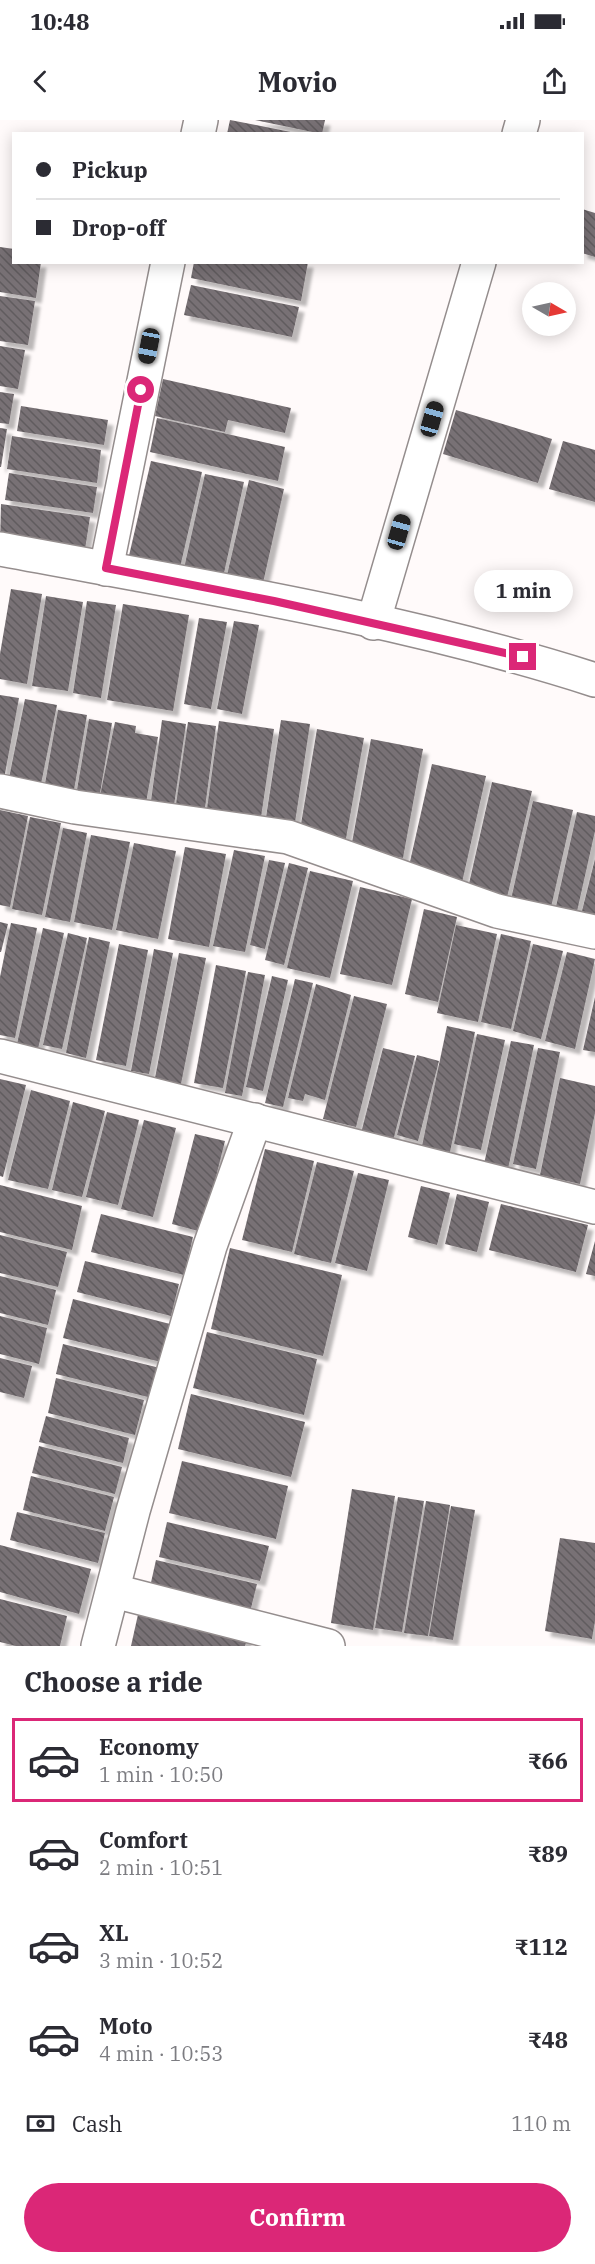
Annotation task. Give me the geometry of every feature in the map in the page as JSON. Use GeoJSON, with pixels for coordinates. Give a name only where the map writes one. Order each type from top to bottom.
{"type":"FeatureCollection","features":[{"type":"Feature","properties":{"kind":"street"},"geometry":{"type":"LineString","coordinates":[[106,568],[168,264]]}},
{"type":"Feature","properties":{"kind":"street"},"geometry":{"type":"LineString","coordinates":[[373,623],[478,264]]}},
{"type":"Feature","properties":{"kind":"street"},"geometry":{"type":"LineString","coordinates":[[0,549],[106,568],[373,623],[523,657],[595,680]]}},
{"type":"Feature","properties":{"kind":"street"},"geometry":{"type":"LineString","coordinates":[[0,791],[75,807],[288,837],[498,911],[595,932]]}},
{"type":"Feature","properties":{"kind":"street"},"geometry":{"type":"LineString","coordinates":[[0,1056],[595,1207]]}},
{"type":"Feature","properties":{"kind":"street"},"geometry":{"type":"LineString","coordinates":[[98,1646],[133,1511],[210,1246],[255,1120]]}},
{"type":"Feature","properties":{"kind":"street"},"geometry":{"type":"LineString","coordinates":[[114,1591],[328,1646]]}},
{"type":"Feature","properties":{"kind":"building"},"geometry":{"type":"Polygon","coordinates":[[[230,120],[291,132],[227,132],[230,120]]]}},
{"type":"Feature","properties":{"kind":"building"},"geometry":{"type":"Polygon","coordinates":[[[255,120],[325,120],[322,132],[255,120]]]}},
{"type":"Feature","properties":{"kind":"building"},"geometry":{"type":"Polygon","coordinates":[[[584,210],[595,213],[595,257],[584,254],[584,210]]]}},
{"type":"Feature","properties":{"kind":"building"},"geometry":{"type":"Polygon","coordinates":[[[0,247],[12,249],[12,264],[41,264],[36,298],[0,292],[0,247]]]}},
{"type":"Feature","properties":{"kind":"building"},"geometry":{"type":"Polygon","coordinates":[[[194,264],[308,264],[301,301],[191,278],[194,264]]]}},
{"type":"Feature","properties":{"kind":"building"},"geometry":{"type":"Polygon","coordinates":[[[191,285],[299,307],[292,337],[184,315],[191,285]]]}},
{"type":"Feature","properties":{"kind":"building"},"geometry":{"type":"Polygon","coordinates":[[[0,296],[35,301],[28,345],[0,341],[0,296]]]}},
{"type":"Feature","properties":{"kind":"building"},"geometry":{"type":"Polygon","coordinates":[[[0,346],[25,350],[18,389],[0,386],[0,346]]]}},
{"type":"Feature","properties":{"kind":"building"},"geometry":{"type":"Polygon","coordinates":[[[163,379],[291,408],[285,433],[228,420],[225,432],[155,416],[163,379]]]}},
{"type":"Feature","properties":{"kind":"building"},"geometry":{"type":"Polygon","coordinates":[[[0,392],[14,394],[9,424],[0,423],[0,392]]]}},
{"type":"Feature","properties":{"kind":"building"},"geometry":{"type":"Polygon","coordinates":[[[21,406],[108,420],[104,445],[17,431],[21,406]]]}},
{"type":"Feature","properties":{"kind":"building"},"geometry":{"type":"Polygon","coordinates":[[[456,410],[552,439],[538,483],[443,454],[456,410]]]}},
{"type":"Feature","properties":{"kind":"building"},"geometry":{"type":"Polygon","coordinates":[[[157,418],[285,447],[278,481],[150,452],[157,418]]]}},
{"type":"Feature","properties":{"kind":"building"},"geometry":{"type":"Polygon","coordinates":[[[0,428],[7,429],[1,467],[0,467],[0,428]]]}},
{"type":"Feature","properties":{"kind":"building"},"geometry":{"type":"Polygon","coordinates":[[[12,436],[101,450],[97,483],[7,469],[12,436]]]}},
{"type":"Feature","properties":{"kind":"building"},"geometry":{"type":"Polygon","coordinates":[[[563,441],[595,450],[595,502],[549,489],[563,441]]]}},
{"type":"Feature","properties":{"kind":"building"},"geometry":{"type":"Polygon","coordinates":[[[151,461],[202,472],[179,572],[128,560],[151,461]]]}},
{"type":"Feature","properties":{"kind":"building"},"geometry":{"type":"Polygon","coordinates":[[[9,473],[97,487],[93,513],[5,500],[9,473]]]}},
{"type":"Feature","properties":{"kind":"building"},"geometry":{"type":"Polygon","coordinates":[[[205,474],[244,482],[222,582],[183,573],[205,474]]]}},
{"type":"Feature","properties":{"kind":"building"},"geometry":{"type":"Polygon","coordinates":[[[249,480],[284,489],[261,592],[225,584],[249,480]]]}},
{"type":"Feature","properties":{"kind":"building"},"geometry":{"type":"Polygon","coordinates":[[[1,504],[90,517],[84,556],[0,543],[1,504]]]}},
{"type":"Feature","properties":{"kind":"building"},"geometry":{"type":"Polygon","coordinates":[[[11,589],[42,594],[27,684],[0,679],[0,654],[11,589]]]}},
{"type":"Feature","properties":{"kind":"building"},"geometry":{"type":"Polygon","coordinates":[[[46,596],[83,602],[68,691],[32,686],[46,596]]]}},
{"type":"Feature","properties":{"kind":"building"},"geometry":{"type":"Polygon","coordinates":[[[87,601],[116,605],[101,698],[73,693],[87,601]]]}},
{"type":"Feature","properties":{"kind":"building"},"geometry":{"type":"Polygon","coordinates":[[[123,604],[189,615],[173,711],[107,700],[123,604]]]}},
{"type":"Feature","properties":{"kind":"building"},"geometry":{"type":"Polygon","coordinates":[[[199,618],[227,622],[211,709],[184,704],[199,618]]]}},
{"type":"Feature","properties":{"kind":"building"},"geometry":{"type":"Polygon","coordinates":[[[234,621],[259,625],[242,714],[217,709],[234,621]]]}},
{"type":"Feature","properties":{"kind":"building"},"geometry":{"type":"Polygon","coordinates":[[[0,695],[19,698],[4,779],[0,778],[0,695]]]}},
{"type":"Feature","properties":{"kind":"building"},"geometry":{"type":"Polygon","coordinates":[[[25,699],[57,705],[41,784],[9,778],[25,699]]]}},
{"type":"Feature","properties":{"kind":"building"},"geometry":{"type":"Polygon","coordinates":[[[58,710],[87,715],[74,790],[45,784],[58,710]]]}},
{"type":"Feature","properties":{"kind":"building"},"geometry":{"type":"Polygon","coordinates":[[[89,719],[112,723],[100,793],[77,790],[89,719]]]}},
{"type":"Feature","properties":{"kind":"building"},"geometry":{"type":"Polygon","coordinates":[[[162,720],[186,724],[173,812],[150,808],[162,720]]]}},
{"type":"Feature","properties":{"kind":"building"},"geometry":{"type":"Polygon","coordinates":[[[281,720],[310,724],[294,829],[265,824],[281,720]]]}},
{"type":"Feature","properties":{"kind":"building"},"geometry":{"type":"Polygon","coordinates":[[[219,721],[274,729],[260,824],[206,816],[219,721]]]}},
{"type":"Feature","properties":{"kind":"building"},"geometry":{"type":"Polygon","coordinates":[[[115,722],[136,726],[135,733],[158,737],[145,808],[100,796],[115,722]]]}},
{"type":"Feature","properties":{"kind":"building"},"geometry":{"type":"Polygon","coordinates":[[[188,722],[216,726],[204,815],[175,811],[188,722]]]}},
{"type":"Feature","properties":{"kind":"building"},"geometry":{"type":"Polygon","coordinates":[[[317,729],[364,738],[345,844],[299,836],[317,729]]]}},
{"type":"Feature","properties":{"kind":"building"},"geometry":{"type":"Polygon","coordinates":[[[371,739],[423,749],[403,858],[351,848],[371,739]]]}},
{"type":"Feature","properties":{"kind":"building"},"geometry":{"type":"Polygon","coordinates":[[[432,764],[486,776],[461,887],[407,875],[432,764]]]}},
{"type":"Feature","properties":{"kind":"building"},"geometry":{"type":"Polygon","coordinates":[[[492,782],[532,791],[505,906],[466,897],[492,782]]]}},
{"type":"Feature","properties":{"kind":"building"},"geometry":{"type":"Polygon","coordinates":[[[533,801],[573,810],[550,912],[510,904],[533,801]]]}},
{"type":"Feature","properties":{"kind":"building"},"geometry":{"type":"Polygon","coordinates":[[[0,810],[28,816],[10,907],[0,905],[0,810]]]}},
{"type":"Feature","properties":{"kind":"building"},"geometry":{"type":"Polygon","coordinates":[[[577,812],[595,816],[595,831],[576,916],[555,911],[577,812]]]}},
{"type":"Feature","properties":{"kind":"building"},"geometry":{"type":"Polygon","coordinates":[[[30,817],[61,823],[42,915],[12,909],[30,817]]]}},
{"type":"Feature","properties":{"kind":"building"},"geometry":{"type":"Polygon","coordinates":[[[63,828],[87,833],[70,922],[45,917],[63,828]]]}},
{"type":"Feature","properties":{"kind":"building"},"geometry":{"type":"Polygon","coordinates":[[[91,835],[130,842],[112,930],[74,922],[91,835]]]}},
{"type":"Feature","properties":{"kind":"building"},"geometry":{"type":"Polygon","coordinates":[[[134,843],[176,851],[158,939],[116,930],[134,843]]]}},
{"type":"Feature","properties":{"kind":"building"},"geometry":{"type":"Polygon","coordinates":[[[185,847],[226,854],[209,947],[168,939],[185,847]]]}},
{"type":"Feature","properties":{"kind":"building"},"geometry":{"type":"Polygon","coordinates":[[[234,850],[265,856],[245,952],[213,946],[234,850]]]}},
{"type":"Feature","properties":{"kind":"building"},"geometry":{"type":"Polygon","coordinates":[[[595,859],[595,923],[580,919],[595,859]]]}},
{"type":"Feature","properties":{"kind":"building"},"geometry":{"type":"Polygon","coordinates":[[[269,860],[285,863],[265,949],[250,945],[269,860]]]}},
{"type":"Feature","properties":{"kind":"building"},"geometry":{"type":"Polygon","coordinates":[[[289,863],[308,868],[284,965],[265,960],[289,863]]]}},
{"type":"Feature","properties":{"kind":"building"},"geometry":{"type":"Polygon","coordinates":[[[310,871],[353,881],[330,978],[287,968],[310,871]]]}},
{"type":"Feature","properties":{"kind":"building"},"geometry":{"type":"Polygon","coordinates":[[[360,887],[412,899],[392,985],[340,974],[360,887]]]}},
{"type":"Feature","properties":{"kind":"building"},"geometry":{"type":"Polygon","coordinates":[[[424,909],[457,917],[438,1002],[405,994],[424,909]]]}},
{"type":"Feature","properties":{"kind":"building"},"geometry":{"type":"Polygon","coordinates":[[[0,922],[8,924],[1,952],[0,952],[0,922]]]}},
{"type":"Feature","properties":{"kind":"building"},"geometry":{"type":"Polygon","coordinates":[[[11,923],[37,928],[15,1038],[0,1035],[0,977],[11,923]]]}},
{"type":"Feature","properties":{"kind":"building"},"geometry":{"type":"Polygon","coordinates":[[[456,925],[497,934],[478,1022],[437,1013],[456,925]]]}},
{"type":"Feature","properties":{"kind":"building"},"geometry":{"type":"Polygon","coordinates":[[[43,928],[64,933],[38,1049],[17,1044],[43,928]]]}},
{"type":"Feature","properties":{"kind":"building"},"geometry":{"type":"Polygon","coordinates":[[[68,933],[87,938],[62,1049],[43,1045],[68,933]]]}},
{"type":"Feature","properties":{"kind":"building"},"geometry":{"type":"Polygon","coordinates":[[[501,934],[531,941],[511,1029],[481,1022],[501,934]]]}},
{"type":"Feature","properties":{"kind":"building"},"geometry":{"type":"Polygon","coordinates":[[[89,937],[110,942],[86,1058],[66,1053],[89,937]]]}},
{"type":"Feature","properties":{"kind":"building"},"geometry":{"type":"Polygon","coordinates":[[[119,944],[148,950],[126,1066],[96,1060],[119,944]]]}},
{"type":"Feature","properties":{"kind":"building"},"geometry":{"type":"Polygon","coordinates":[[[533,944],[563,951],[541,1039],[513,1031],[533,944]]]}},
{"type":"Feature","properties":{"kind":"building"},"geometry":{"type":"Polygon","coordinates":[[[154,949],[173,953],[149,1074],[131,1071],[154,949]]]}},
{"type":"Feature","properties":{"kind":"building"},"geometry":{"type":"Polygon","coordinates":[[[567,952],[595,959],[575,1049],[545,1041],[567,952]]]}},
{"type":"Feature","properties":{"kind":"building"},"geometry":{"type":"Polygon","coordinates":[[[179,953],[206,958],[181,1084],[155,1078],[179,953]]]}},
{"type":"Feature","properties":{"kind":"building"},"geometry":{"type":"Polygon","coordinates":[[[216,965],[246,971],[223,1088],[194,1083],[216,965]]]}},
{"type":"Feature","properties":{"kind":"building"},"geometry":{"type":"Polygon","coordinates":[[[248,972],[265,975],[242,1096],[225,1093],[248,972]]]}},
{"type":"Feature","properties":{"kind":"building"},"geometry":{"type":"Polygon","coordinates":[[[272,976],[288,980],[263,1091],[246,1087],[272,976]]]}},
{"type":"Feature","properties":{"kind":"building"},"geometry":{"type":"Polygon","coordinates":[[[295,979],[313,983],[283,1107],[265,1103],[295,979]]]}},
{"type":"Feature","properties":{"kind":"building"},"geometry":{"type":"Polygon","coordinates":[[[316,984],[351,995],[325,1100],[305,1094],[303,1101],[288,1098],[316,984]]]}},
{"type":"Feature","properties":{"kind":"building"},"geometry":{"type":"Polygon","coordinates":[[[354,996],[387,1004],[356,1127],[323,1119],[354,996]]]}},
{"type":"Feature","properties":{"kind":"building"},"geometry":{"type":"Polygon","coordinates":[[[595,997],[595,1052],[583,1050],[595,997]]]}},
{"type":"Feature","properties":{"kind":"building"},"geometry":{"type":"Polygon","coordinates":[[[447,1026],[475,1032],[450,1152],[422,1146],[447,1026]]]}},
{"type":"Feature","properties":{"kind":"building"},"geometry":{"type":"Polygon","coordinates":[[[477,1034],[505,1040],[481,1150],[454,1144],[477,1034]]]}},
{"type":"Feature","properties":{"kind":"building"},"geometry":{"type":"Polygon","coordinates":[[[511,1041],[534,1045],[508,1169],[484,1164],[511,1041]]]}},
{"type":"Feature","properties":{"kind":"building"},"geometry":{"type":"Polygon","coordinates":[[[383,1048],[415,1056],[393,1141],[361,1133],[383,1048]]]}},
{"type":"Feature","properties":{"kind":"building"},"geometry":{"type":"Polygon","coordinates":[[[538,1048],[560,1052],[536,1169],[513,1164],[538,1048]]]}},
{"type":"Feature","properties":{"kind":"building"},"geometry":{"type":"Polygon","coordinates":[[[417,1055],[439,1061],[418,1141],[397,1135],[417,1055]]]}},
{"type":"Feature","properties":{"kind":"building"},"geometry":{"type":"Polygon","coordinates":[[[560,1078],[595,1086],[595,1113],[580,1184],[540,1175],[560,1078]]]}},
{"type":"Feature","properties":{"kind":"building"},"geometry":{"type":"Polygon","coordinates":[[[0,1079],[26,1085],[3,1177],[0,1176],[0,1079]]]}},
{"type":"Feature","properties":{"kind":"building"},"geometry":{"type":"Polygon","coordinates":[[[31,1090],[70,1101],[48,1189],[8,1180],[31,1090]]]}},
{"type":"Feature","properties":{"kind":"building"},"geometry":{"type":"Polygon","coordinates":[[[73,1102],[105,1111],[82,1197],[52,1190],[73,1102]]]}},
{"type":"Feature","properties":{"kind":"building"},"geometry":{"type":"Polygon","coordinates":[[[107,1112],[139,1120],[118,1205],[86,1197],[107,1112]]]}},
{"type":"Feature","properties":{"kind":"building"},"geometry":{"type":"Polygon","coordinates":[[[144,1120],[176,1128],[153,1217],[121,1209],[144,1120]]]}},
{"type":"Feature","properties":{"kind":"building"},"geometry":{"type":"Polygon","coordinates":[[[195,1134],[225,1141],[202,1232],[172,1224],[195,1134]]]}},
{"type":"Feature","properties":{"kind":"building"},"geometry":{"type":"Polygon","coordinates":[[[265,1149],[314,1161],[292,1252],[242,1240],[265,1149]]]}},
{"type":"Feature","properties":{"kind":"building"},"geometry":{"type":"Polygon","coordinates":[[[317,1162],[354,1171],[331,1263],[294,1254],[317,1162]]]}},
{"type":"Feature","properties":{"kind":"building"},"geometry":{"type":"Polygon","coordinates":[[[358,1173],[389,1180],[367,1271],[335,1263],[358,1173]]]}},
{"type":"Feature","properties":{"kind":"building"},"geometry":{"type":"Polygon","coordinates":[[[0,1185],[82,1206],[72,1250],[0,1232],[0,1185]]]}},
{"type":"Feature","properties":{"kind":"building"},"geometry":{"type":"Polygon","coordinates":[[[421,1186],[450,1193],[437,1245],[408,1237],[421,1186]]]}},
{"type":"Feature","properties":{"kind":"building"},"geometry":{"type":"Polygon","coordinates":[[[457,1194],[489,1202],[477,1252],[445,1244],[457,1194]]]}},
{"type":"Feature","properties":{"kind":"building"},"geometry":{"type":"Polygon","coordinates":[[[501,1204],[588,1225],[576,1272],[489,1250],[501,1204]]]}},
{"type":"Feature","properties":{"kind":"building"},"geometry":{"type":"Polygon","coordinates":[[[101,1214],[193,1237],[184,1275],[91,1252],[101,1214]]]}},
{"type":"Feature","properties":{"kind":"building"},"geometry":{"type":"Polygon","coordinates":[[[0,1235],[67,1252],[58,1287],[0,1273],[0,1235]]]}},
{"type":"Feature","properties":{"kind":"building"},"geometry":{"type":"Polygon","coordinates":[[[595,1241],[595,1276],[586,1274],[595,1241]]]}},
{"type":"Feature","properties":{"kind":"building"},"geometry":{"type":"Polygon","coordinates":[[[230,1248],[342,1275],[323,1356],[211,1329],[230,1248]]]}},
{"type":"Feature","properties":{"kind":"building"},"geometry":{"type":"Polygon","coordinates":[[[85,1261],[179,1284],[171,1316],[77,1292],[85,1261]]]}},
{"type":"Feature","properties":{"kind":"building"},"geometry":{"type":"Polygon","coordinates":[[[0,1276],[56,1290],[48,1325],[0,1313],[0,1276]]]}},
{"type":"Feature","properties":{"kind":"building"},"geometry":{"type":"Polygon","coordinates":[[[73,1299],[170,1324],[161,1362],[63,1338],[73,1299]]]}},
{"type":"Feature","properties":{"kind":"building"},"geometry":{"type":"Polygon","coordinates":[[[0,1316],[47,1328],[39,1364],[0,1354],[0,1316]]]}},
{"type":"Feature","properties":{"kind":"building"},"geometry":{"type":"Polygon","coordinates":[[[207,1332],[317,1359],[304,1415],[193,1388],[207,1332]]]}},
{"type":"Feature","properties":{"kind":"building"},"geometry":{"type":"Polygon","coordinates":[[[63,1344],[160,1368],[152,1398],[56,1374],[63,1344]]]}},
{"type":"Feature","properties":{"kind":"building"},"geometry":{"type":"Polygon","coordinates":[[[0,1358],[32,1366],[24,1398],[0,1392],[0,1358]]]}},
{"type":"Feature","properties":{"kind":"building"},"geometry":{"type":"Polygon","coordinates":[[[56,1378],[144,1400],[135,1435],[48,1413],[56,1378]]]}},
{"type":"Feature","properties":{"kind":"building"},"geometry":{"type":"Polygon","coordinates":[[[191,1394],[305,1422],[291,1477],[178,1449],[191,1394]]]}},
{"type":"Feature","properties":{"kind":"building"},"geometry":{"type":"Polygon","coordinates":[[[46,1416],[129,1438],[123,1463],[39,1442],[46,1416]]]}},
{"type":"Feature","properties":{"kind":"building"},"geometry":{"type":"Polygon","coordinates":[[[39,1446],[122,1467],[115,1494],[32,1473],[39,1446]]]}},
{"type":"Feature","properties":{"kind":"building"},"geometry":{"type":"Polygon","coordinates":[[[182,1461],[288,1486],[276,1539],[169,1513],[182,1461]]]}},
{"type":"Feature","properties":{"kind":"building"},"geometry":{"type":"Polygon","coordinates":[[[31,1476],[114,1497],[105,1531],[23,1510],[31,1476]]]}},
{"type":"Feature","properties":{"kind":"building"},"geometry":{"type":"Polygon","coordinates":[[[352,1489],[395,1496],[373,1630],[331,1623],[352,1489]]]}},
{"type":"Feature","properties":{"kind":"building"},"geometry":{"type":"Polygon","coordinates":[[[398,1497],[424,1501],[402,1632],[375,1628],[398,1497]]]}},
{"type":"Feature","properties":{"kind":"building"},"geometry":{"type":"Polygon","coordinates":[[[426,1501],[450,1505],[428,1636],[404,1633],[426,1501]]]}},
{"type":"Feature","properties":{"kind":"building"},"geometry":{"type":"Polygon","coordinates":[[[451,1506],[475,1510],[453,1640],[429,1636],[451,1506]]]}},
{"type":"Feature","properties":{"kind":"building"},"geometry":{"type":"Polygon","coordinates":[[[17,1512],[105,1533],[98,1563],[10,1540],[17,1512]]]}},
{"type":"Feature","properties":{"kind":"building"},"geometry":{"type":"Polygon","coordinates":[[[167,1522],[269,1546],[260,1581],[159,1557],[167,1522]]]}},
{"type":"Feature","properties":{"kind":"building"},"geometry":{"type":"Polygon","coordinates":[[[560,1538],[595,1543],[595,1621],[592,1639],[545,1631],[560,1538]]]}},
{"type":"Feature","properties":{"kind":"building"},"geometry":{"type":"Polygon","coordinates":[[[0,1545],[91,1569],[79,1614],[0,1592],[0,1545]]]}},
{"type":"Feature","properties":{"kind":"building"},"geometry":{"type":"Polygon","coordinates":[[[156,1560],[257,1584],[248,1620],[148,1596],[156,1560]]]}},
{"type":"Feature","properties":{"kind":"building"},"geometry":{"type":"Polygon","coordinates":[[[0,1599],[67,1616],[60,1646],[16,1646],[0,1642],[0,1599]]]}},
{"type":"Feature","properties":{"kind":"building"},"geometry":{"type":"Polygon","coordinates":[[[141,1601],[250,1628],[245,1646],[131,1646],[141,1601]]]}},
{"type":"Feature","properties":{"kind":"route"},"geometry":{"type":"LineString","coordinates":[[141,390],[106,568],[274,601],[523,657]]}}]}
